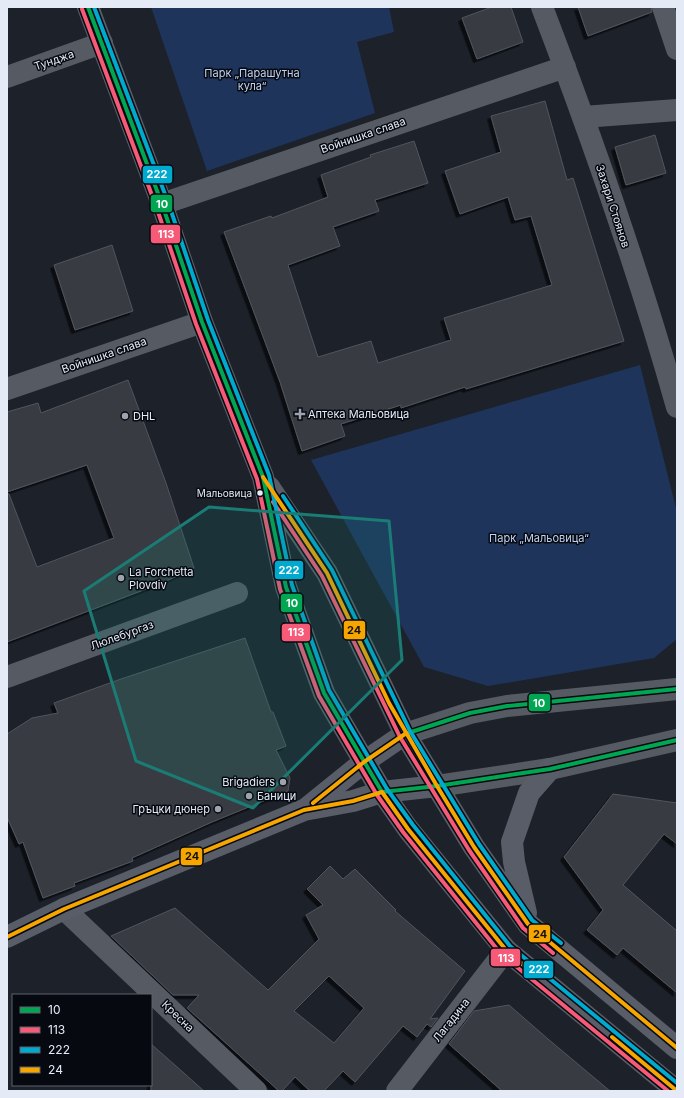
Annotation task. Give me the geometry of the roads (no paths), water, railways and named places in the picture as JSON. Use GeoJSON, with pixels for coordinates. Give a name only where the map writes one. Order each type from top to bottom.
{"type":"FeatureCollection","features":[{"type":"Feature","properties":{"kind":"main road"},"geometry":{"type":"LineString","coordinates":[[88,7],[162,204],[202,322],[263,477],[286,587],[324,693],[382,792],[408,829],[506,950],[677,1091]]}},
{"type":"Feature","properties":{"kind":"main road"},"geometry":{"type":"LineString","coordinates":[[263,477],[327,573],[405,734],[474,847],[528,924],[677,1048]]}},
{"type":"Feature","properties":{"kind":"main road"},"geometry":{"type":"LineString","coordinates":[[304,810],[364,762],[405,734]]}},
{"type":"Feature","properties":{"kind":"main road"},"geometry":{"type":"LineString","coordinates":[[528,924],[514,862],[512,842],[528,793],[550,769]]}},
{"type":"Feature","properties":{"kind":"main road"},"geometry":{"type":"LineString","coordinates":[[7,937],[64,909],[304,810],[353,801],[382,792],[436,786]]}},
{"type":"Feature","properties":{"kind":"street","name":"Захари Стоянов"},"geometry":{"type":"LineString","coordinates":[[542,7],[583,117],[660,348],[677,407]]}},
{"type":"Feature","properties":{"kind":"street"},"geometry":{"type":"LineString","coordinates":[[664,7],[677,49]]}},
{"type":"Feature","properties":{"kind":"street","name":"Тунджа"},"geometry":{"type":"LineString","coordinates":[[7,76],[102,43]]}},
{"type":"Feature","properties":{"kind":"street","name":"Войнишка слава"},"geometry":{"type":"LineString","coordinates":[[162,204],[565,68]]}},
{"type":"Feature","properties":{"kind":"street"},"geometry":{"type":"LineString","coordinates":[[583,117],[677,110]]}},
{"type":"Feature","properties":{"kind":"street","name":"Войнишка слава"},"geometry":{"type":"LineString","coordinates":[[7,389],[202,322]]}},
{"type":"Feature","properties":{"kind":"street","name":"Люлебургаз"},"geometry":{"type":"LineString","coordinates":[[7,677],[237,593]]}},
{"type":"Feature","properties":{"kind":"street"},"geometry":{"type":"LineString","coordinates":[[405,734],[470,713],[507,706],[672,686]]}},
{"type":"Feature","properties":{"kind":"street"},"geometry":{"type":"LineString","coordinates":[[436,786],[550,769],[677,740]]}},
{"type":"Feature","properties":{"kind":"street","name":"Кресна"},"geometry":{"type":"LineString","coordinates":[[64,909],[256,1091]]}},
{"type":"Feature","properties":{"kind":"street","name":"Лагадина"},"geometry":{"type":"LineString","coordinates":[[397,1091],[506,950]]}},
{"type":"Feature","properties":{"kind":"place","name":"Аптека Мальовица"},"geometry":{"type":"Point","coordinates":[300,414]}},
{"type":"Feature","properties":{"kind":"place","name":"DHL"},"geometry":{"type":"Point","coordinates":[125,416]}},
{"type":"Feature","properties":{"kind":"place","name":"Мальовица"},"geometry":{"type":"Point","coordinates":[260,493]}},
{"type":"Feature","properties":{"kind":"place","name":"La Forchetta Plovdiv"},"geometry":{"type":"Point","coordinates":[121,578]}},
{"type":"Feature","properties":{"kind":"place","name":"Brigadiers"},"geometry":{"type":"Point","coordinates":[283,782]}},
{"type":"Feature","properties":{"kind":"place","name":"Баници"},"geometry":{"type":"Point","coordinates":[249,796]}},
{"type":"Feature","properties":{"kind":"place","name":"Гръцки дюнер"},"geometry":{"type":"Point","coordinates":[218,809]}},
{"type":"Feature","properties":{"kind":"park label","name":"Парк „Парашутна кула“"},"geometry":{"type":"Point","coordinates":[252,79]}},
{"type":"Feature","properties":{"kind":"park label","name":"Парк „Мальовица“"},"geometry":{"type":"Point","coordinates":[539,538]}}]}
